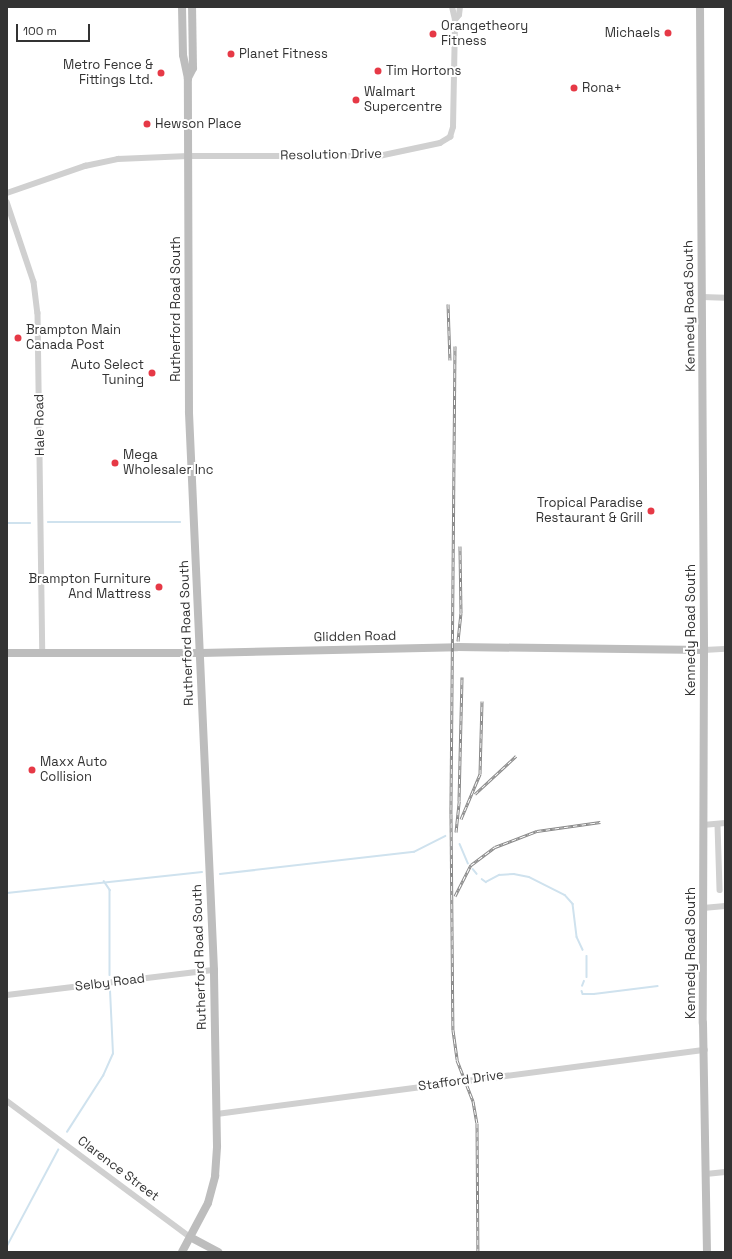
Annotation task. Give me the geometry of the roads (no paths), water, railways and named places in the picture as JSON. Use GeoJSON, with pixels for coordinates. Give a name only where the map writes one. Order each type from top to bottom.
{"type":"FeatureCollection","features":[{"type":"Feature","properties":{"kind":"street"},"geometry":{"type":"LineString","coordinates":[[182,7],[183,55],[188,78]]}},
{"type":"Feature","properties":{"kind":"street","name":"Rutherford Road South"},"geometry":{"type":"LineString","coordinates":[[182,1252],[208,1203],[216,1176],[217,1114],[214,970],[201,653],[189,412],[188,78],[193,68],[192,7]]}},
{"type":"Feature","properties":{"kind":"street","name":"Resolution Drive"},"geometry":{"type":"LineString","coordinates":[[7,193],[96,164],[118,159],[188,156],[379,156],[445,141],[453,127],[455,20],[452,7]]}},
{"type":"Feature","properties":{"kind":"street","name":"Resolution Drive"},"geometry":{"type":"LineString","coordinates":[[455,20],[459,15],[460,7]]}},
{"type":"Feature","properties":{"kind":"street","name":"Kennedy Road South"},"geometry":{"type":"LineString","coordinates":[[700,7],[704,650],[703,908],[707,1252]]}},
{"type":"Feature","properties":{"kind":"street","name":"Hale Road"},"geometry":{"type":"LineString","coordinates":[[7,202],[34,282],[38,314],[43,652]]}},
{"type":"Feature","properties":{"kind":"street"},"geometry":{"type":"LineString","coordinates":[[702,297],[725,298]]}},
{"type":"Feature","properties":{"kind":"street","name":"Glidden Road"},"geometry":{"type":"LineString","coordinates":[[7,652],[201,653],[453,648],[704,650]]}},
{"type":"Feature","properties":{"kind":"street"},"geometry":{"type":"LineString","coordinates":[[704,650],[725,649]]}},
{"type":"Feature","properties":{"kind":"street"},"geometry":{"type":"LineString","coordinates":[[704,824],[725,823]]}},
{"type":"Feature","properties":{"kind":"street"},"geometry":{"type":"LineString","coordinates":[[718,824],[722,850],[720,890]]}},
{"type":"Feature","properties":{"kind":"street"},"geometry":{"type":"LineString","coordinates":[[703,908],[725,906]]}},
{"type":"Feature","properties":{"kind":"street","name":"Selby Road"},"geometry":{"type":"LineString","coordinates":[[7,996],[214,970]]}},
{"type":"Feature","properties":{"kind":"street","name":"Stafford Drive"},"geometry":{"type":"LineString","coordinates":[[217,1114],[704,1050]]}},
{"type":"Feature","properties":{"kind":"street","name":"Clarence Street"},"geometry":{"type":"LineString","coordinates":[[7,1101],[190,1237],[218,1252]]}},
{"type":"Feature","properties":{"kind":"street"},"geometry":{"type":"LineString","coordinates":[[706,1174],[725,1172]]}},
{"type":"Feature","properties":{"kind":"waterway"},"geometry":{"type":"LineString","coordinates":[[48,522],[180,522]]}},
{"type":"Feature","properties":{"kind":"waterway"},"geometry":{"type":"LineString","coordinates":[[7,523],[30,523]]}},
{"type":"Feature","properties":{"kind":"waterway"},"geometry":{"type":"LineString","coordinates":[[220,874],[414,852],[445,836]]}},
{"type":"Feature","properties":{"kind":"waterway"},"geometry":{"type":"LineString","coordinates":[[460,844],[468,863]]}},
{"type":"Feature","properties":{"kind":"waterway"},"geometry":{"type":"LineString","coordinates":[[473,869],[477,874]]}},
{"type":"Feature","properties":{"kind":"waterway"},"geometry":{"type":"LineString","coordinates":[[7,893],[202,872]]}},
{"type":"Feature","properties":{"kind":"waterway"},"geometry":{"type":"LineString","coordinates":[[482,879],[486,882],[499,875],[514,874],[529,877],[565,895],[573,904],[577,937],[583,950]]}},
{"type":"Feature","properties":{"kind":"waterway"},"geometry":{"type":"LineString","coordinates":[[104,881],[110,890],[110,975]]}},
{"type":"Feature","properties":{"kind":"waterway"},"geometry":{"type":"LineString","coordinates":[[587,956],[587,977]]}},
{"type":"Feature","properties":{"kind":"waterway"},"geometry":{"type":"LineString","coordinates":[[582,986],[584,981]]}},
{"type":"Feature","properties":{"kind":"waterway"},"geometry":{"type":"LineString","coordinates":[[582,991],[583,994],[594,994],[658,986]]}},
{"type":"Feature","properties":{"kind":"waterway"},"geometry":{"type":"LineString","coordinates":[[67,1132],[103,1076],[113,1054],[110,991]]}},
{"type":"Feature","properties":{"kind":"waterway"},"geometry":{"type":"LineString","coordinates":[[7,1246],[58,1150]]}},
{"type":"Feature","properties":{"kind":"railway"},"geometry":{"type":"LineString","coordinates":[[448,304],[450,360]]}},
{"type":"Feature","properties":{"kind":"railway"},"geometry":{"type":"LineString","coordinates":[[455,346],[451,814],[453,1030],[457,1060],[473,1101],[477,1123],[478,1252]]}},
{"type":"Feature","properties":{"kind":"railway"},"geometry":{"type":"LineString","coordinates":[[458,641],[461,613],[460,546]]}},
{"type":"Feature","properties":{"kind":"railway"},"geometry":{"type":"LineString","coordinates":[[456,832],[459,801],[462,677]]}},
{"type":"Feature","properties":{"kind":"railway"},"geometry":{"type":"LineString","coordinates":[[461,819],[480,774],[482,701]]}},
{"type":"Feature","properties":{"kind":"railway"},"geometry":{"type":"LineString","coordinates":[[475,794],[516,756]]}},
{"type":"Feature","properties":{"kind":"railway"},"geometry":{"type":"LineString","coordinates":[[455,896],[471,865],[495,847],[537,831],[600,822]]}},
{"type":"Feature","properties":{"kind":"place","name":"Michaels"},"geometry":{"type":"Point","coordinates":[668,33]}},
{"type":"Feature","properties":{"kind":"place","name":"Orangetheory Fitness"},"geometry":{"type":"Point","coordinates":[433,34]}},
{"type":"Feature","properties":{"kind":"place","name":"Planet Fitness"},"geometry":{"type":"Point","coordinates":[231,54]}},
{"type":"Feature","properties":{"kind":"place","name":"Tim Hortons"},"geometry":{"type":"Point","coordinates":[378,71]}},
{"type":"Feature","properties":{"kind":"place","name":"Metro Fence & Fittings Ltd."},"geometry":{"type":"Point","coordinates":[161,73]}},
{"type":"Feature","properties":{"kind":"place","name":"Rona+"},"geometry":{"type":"Point","coordinates":[574,88]}},
{"type":"Feature","properties":{"kind":"place","name":"Walmart Supercentre"},"geometry":{"type":"Point","coordinates":[356,100]}},
{"type":"Feature","properties":{"kind":"place","name":"Hewson Place"},"geometry":{"type":"Point","coordinates":[147,124]}},
{"type":"Feature","properties":{"kind":"place","name":"Brampton Main Canada Post"},"geometry":{"type":"Point","coordinates":[18,338]}},
{"type":"Feature","properties":{"kind":"place","name":"Auto Select Tuning"},"geometry":{"type":"Point","coordinates":[152,373]}},
{"type":"Feature","properties":{"kind":"place","name":"Mega Wholesaler Inc"},"geometry":{"type":"Point","coordinates":[115,463]}},
{"type":"Feature","properties":{"kind":"place","name":"Tropical Paradise Restaurant & Grill"},"geometry":{"type":"Point","coordinates":[651,511]}},
{"type":"Feature","properties":{"kind":"place","name":"Brampton Furniture And Mattress"},"geometry":{"type":"Point","coordinates":[159,587]}},
{"type":"Feature","properties":{"kind":"place","name":"Maxx Auto Collision"},"geometry":{"type":"Point","coordinates":[32,770]}}]}
